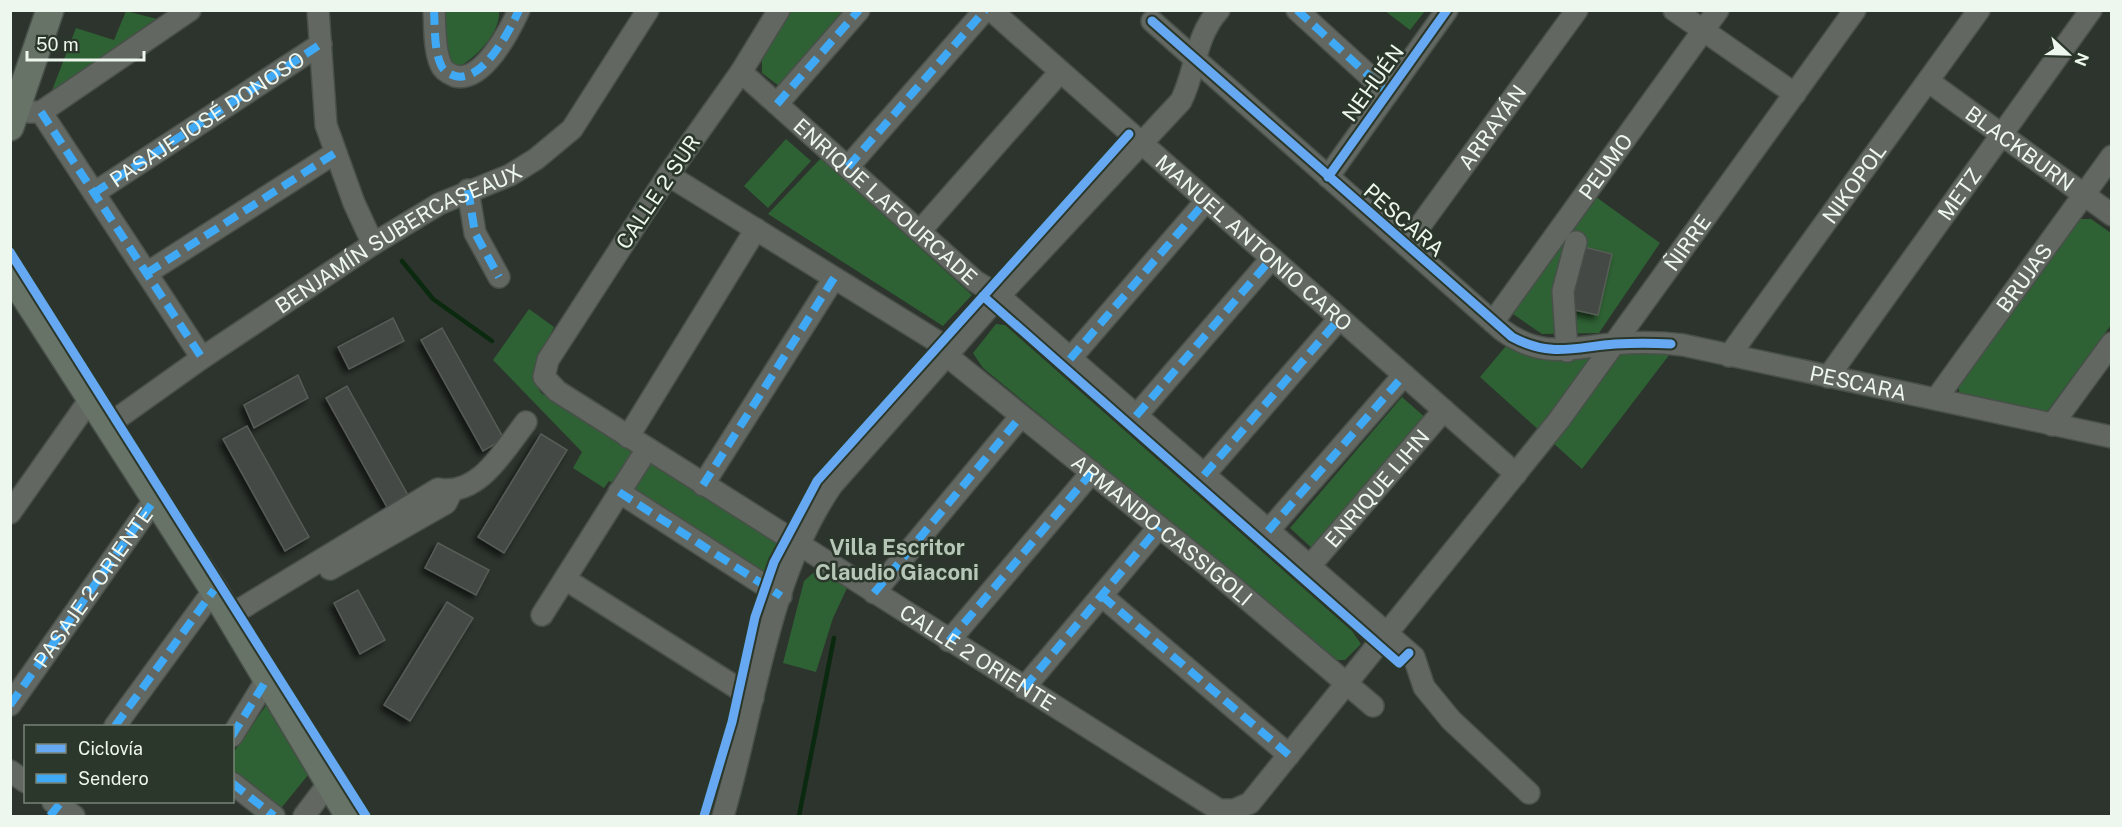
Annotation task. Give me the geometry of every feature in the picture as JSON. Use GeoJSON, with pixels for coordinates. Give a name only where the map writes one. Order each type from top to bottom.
{"type":"FeatureCollection","features":[{"type":"Feature","properties":{"kind":"main road"},"geometry":{"type":"LineString","coordinates":[[10,69],[31,10]]}},
{"type":"Feature","properties":{"kind":"main road"},"geometry":{"type":"LineString","coordinates":[[19,115],[50,10]]}},
{"type":"Feature","properties":{"kind":"main road"},"geometry":{"type":"LineString","coordinates":[[13,283],[214,590],[349,816]]}},
{"type":"Feature","properties":{"kind":"street"},"geometry":{"type":"LineString","coordinates":[[190,10],[19,115],[94,193],[202,358]]}},
{"type":"Feature","properties":{"kind":"street"},"geometry":{"type":"LineString","coordinates":[[318,10],[326,125],[335,153],[373,244]]}},
{"type":"Feature","properties":{"kind":"street"},"geometry":{"type":"LineString","coordinates":[[434,10],[441,66],[448,73],[459,76],[471,74],[498,49],[519,10]]}},
{"type":"Feature","properties":{"kind":"street","name":"BENJAMÍN SUBERCASEAUX"},"geometry":{"type":"LineString","coordinates":[[108,425],[202,358],[373,244],[439,204],[468,190],[510,175],[536,159],[572,129],[648,10]]}},
{"type":"Feature","properties":{"kind":"street","name":"CALLE 2 SUR"},"geometry":{"type":"LineString","coordinates":[[544,377],[548,360],[668,175],[741,72],[779,10]]}},
{"type":"Feature","properties":{"kind":"street"},"geometry":{"type":"LineString","coordinates":[[777,104],[859,10]]}},
{"type":"Feature","properties":{"kind":"street"},"geometry":{"type":"LineString","coordinates":[[848,167],[985,10]]}},
{"type":"Feature","properties":{"kind":"street","name":"MANUEL ANTONIO CARO"},"geometry":{"type":"LineString","coordinates":[[991,10],[1205,202],[1516,474]]}},
{"type":"Feature","properties":{"kind":"street"},"geometry":{"type":"LineString","coordinates":[[723,816],[781,596],[798,546],[818,505],[832,485],[999,296],[1181,101],[1196,61],[1203,31],[1219,10]]}},
{"type":"Feature","properties":{"kind":"street"},"geometry":{"type":"LineString","coordinates":[[1297,10],[1388,93]]}},
{"type":"Feature","properties":{"kind":"street","name":"NEHUÉN"},"geometry":{"type":"LineString","coordinates":[[1328,177],[1447,10]]}},
{"type":"Feature","properties":{"kind":"street","name":"ARRAYÁN"},"geometry":{"type":"LineString","coordinates":[[1406,244],[1576,10]]}},
{"type":"Feature","properties":{"kind":"street"},"geometry":{"type":"LineString","coordinates":[[1674,10],[1795,94]]}},
{"type":"Feature","properties":{"kind":"street","name":"PEUMO"},"geometry":{"type":"LineString","coordinates":[[1493,322],[1718,10]]}},
{"type":"Feature","properties":{"kind":"street","name":"ÑIRRE"},"geometry":{"type":"LineString","coordinates":[[1234,810],[1250,803],[1516,474],[1615,344],[1855,10]]}},
{"type":"Feature","properties":{"kind":"street","name":"NIKOPOL"},"geometry":{"type":"LineString","coordinates":[[1729,356],[1979,10]]}},
{"type":"Feature","properties":{"kind":"street","name":"METZ"},"geometry":{"type":"LineString","coordinates":[[1828,377],[2091,10]]}},
{"type":"Feature","properties":{"kind":"street","name":"PESCARA"},"geometry":{"type":"LineString","coordinates":[[1152,21],[1493,322],[1522,343],[1545,350],[1568,351],[1615,344],[1671,344],[2112,437]]}},
{"type":"Feature","properties":{"kind":"street","name":"PASAJE JOSÉ DONOSO"},"geometry":{"type":"LineString","coordinates":[[94,193],[321,44]]}},
{"type":"Feature","properties":{"kind":"street","name":"ENRIQUE LAFOURCADE"},"geometry":{"type":"LineString","coordinates":[[741,72],[975,281],[999,296],[1414,657],[1424,687],[1450,720],[1529,793]]}},
{"type":"Feature","properties":{"kind":"street"},"geometry":{"type":"LineString","coordinates":[[920,231],[1060,72]]}},
{"type":"Feature","properties":{"kind":"street","name":"BLACKBURN"},"geometry":{"type":"LineString","coordinates":[[1928,81],[2112,215]]}},
{"type":"Feature","properties":{"kind":"street"},"geometry":{"type":"LineString","coordinates":[[147,273],[335,153]]}},
{"type":"Feature","properties":{"kind":"street","name":"BRUJAS"},"geometry":{"type":"LineString","coordinates":[[1936,399],[2112,156]]}},
{"type":"Feature","properties":{"kind":"street","name":"ARMANDO CASSIGOLI"},"geometry":{"type":"LineString","coordinates":[[668,175],[834,278],[949,353],[1021,416],[1159,527],[1373,706]]}},
{"type":"Feature","properties":{"kind":"street"},"geometry":{"type":"LineString","coordinates":[[468,190],[475,233],[499,277]]}},
{"type":"Feature","properties":{"kind":"street"},"geometry":{"type":"LineString","coordinates":[[1070,358],[1205,202]]}},
{"type":"Feature","properties":{"kind":"street"},"geometry":{"type":"LineString","coordinates":[[628,437],[756,229]]}},
{"type":"Feature","properties":{"kind":"street"},"geometry":{"type":"LineString","coordinates":[[1568,351],[1563,291],[1576,242]]}},
{"type":"Feature","properties":{"kind":"street"},"geometry":{"type":"LineString","coordinates":[[1136,416],[1271,259]]}},
{"type":"Feature","properties":{"kind":"street"},"geometry":{"type":"LineString","coordinates":[[703,485],[834,278]]}},
{"type":"Feature","properties":{"kind":"street"},"geometry":{"type":"LineString","coordinates":[[1204,475],[1339,319]]}},
{"type":"Feature","properties":{"kind":"street"},"geometry":{"type":"LineString","coordinates":[[2052,425],[2112,343]]}},
{"type":"Feature","properties":{"kind":"street"},"geometry":{"type":"LineString","coordinates":[[1269,531],[1404,375]]}},
{"type":"Feature","properties":{"kind":"street","name":"CALLE 2 ORIENTE"},"geometry":{"type":"LineString","coordinates":[[544,377],[557,391],[949,641],[1219,810],[1234,810]]}},
{"type":"Feature","properties":{"kind":"street"},"geometry":{"type":"LineString","coordinates":[[10,513],[91,399]]}},
{"type":"Feature","properties":{"kind":"street","name":"ENRIQUE LIHN"},"geometry":{"type":"LineString","coordinates":[[1309,567],[1444,410]]}},
{"type":"Feature","properties":{"kind":"street"},"geometry":{"type":"LineString","coordinates":[[874,593],[1021,416]]}},
{"type":"Feature","properties":{"kind":"street"},"geometry":{"type":"LineString","coordinates":[[232,621],[382,530],[438,489],[452,492],[488,473],[526,422]]}},
{"type":"Feature","properties":{"kind":"street"},"geometry":{"type":"LineString","coordinates":[[542,615],[647,449]]}},
{"type":"Feature","properties":{"kind":"street"},"geometry":{"type":"LineString","coordinates":[[949,641],[1092,472]]}},
{"type":"Feature","properties":{"kind":"street"},"geometry":{"type":"LineString","coordinates":[[619,492],[781,596]]}},
{"type":"Feature","properties":{"kind":"street","name":"PASAJE 2 ORIENTE"},"geometry":{"type":"LineString","coordinates":[[10,705],[155,498]]}},
{"type":"Feature","properties":{"kind":"street"},"geometry":{"type":"LineString","coordinates":[[1024,688],[1159,527]]}},
{"type":"Feature","properties":{"kind":"street"},"geometry":{"type":"LineString","coordinates":[[565,579],[753,698]]}},
{"type":"Feature","properties":{"kind":"street"},"geometry":{"type":"LineString","coordinates":[[116,725],[214,590]]}},
{"type":"Feature","properties":{"kind":"street"},"geometry":{"type":"LineString","coordinates":[[1101,596],[1289,755]]}},
{"type":"Feature","properties":{"kind":"street"},"geometry":{"type":"LineString","coordinates":[[234,733],[267,679]]}},
{"type":"Feature","properties":{"kind":"street"},"geometry":{"type":"LineString","coordinates":[[10,771],[24,781]]}},
{"type":"Feature","properties":{"kind":"street"},"geometry":{"type":"LineString","coordinates":[[304,816],[329,783]]}},
{"type":"Feature","properties":{"kind":"street"},"geometry":{"type":"LineString","coordinates":[[234,785],[274,816]]}},
{"type":"Feature","properties":{"kind":"green space"},"geometry":{"type":"Polygon","coordinates":[[[126,11],[161,20],[51,93],[76,28],[114,40],[126,11]]]}},
{"type":"Feature","properties":{"kind":"green space"},"geometry":{"type":"Polygon","coordinates":[[[441,11],[499,11],[499,19],[492,36],[479,51],[458,67],[446,58],[441,11]]]}},
{"type":"Feature","properties":{"kind":"green space"},"geometry":{"type":"Polygon","coordinates":[[[791,11],[844,11],[779,86],[762,73],[762,56],[791,11]]]}},
{"type":"Feature","properties":{"kind":"green space"},"geometry":{"type":"Polygon","coordinates":[[[1385,11],[1425,11],[1410,30],[1385,11]]]}},
{"type":"Feature","properties":{"kind":"green space"},"geometry":{"type":"Polygon","coordinates":[[[786,139],[811,161],[768,208],[744,186],[786,139]]]}},
{"type":"Feature","properties":{"kind":"green space"},"geometry":{"type":"Polygon","coordinates":[[[821,158],[972,295],[943,326],[768,214],[821,158]]]}},
{"type":"Feature","properties":{"kind":"green space"},"geometry":{"type":"Polygon","coordinates":[[[1596,197],[1660,243],[1599,333],[1542,334],[1510,312],[1596,197]]]}},
{"type":"Feature","properties":{"kind":"green space"},"geometry":{"type":"Polygon","coordinates":[[[2080,219],[2091,219],[2111,233],[2111,325],[2046,413],[1960,395],[1958,386],[2080,219]]]}},
{"type":"Feature","properties":{"kind":"green space"},"geometry":{"type":"Polygon","coordinates":[[[529,309],[554,327],[538,361],[534,380],[541,393],[781,543],[768,578],[609,481],[604,488],[573,468],[582,452],[493,360],[529,309]]]}},
{"type":"Feature","properties":{"kind":"green space"},"geometry":{"type":"Polygon","coordinates":[[[996,324],[1005,325],[1352,631],[1361,644],[1345,660],[1337,660],[983,368],[973,353],[996,324]]]}},
{"type":"Feature","properties":{"kind":"green space"},"geometry":{"type":"Polygon","coordinates":[[[1506,346],[1535,358],[1673,350],[1582,469],[1480,377],[1506,346]]]}},
{"type":"Feature","properties":{"kind":"green space"},"geometry":{"type":"Polygon","coordinates":[[[1402,397],[1428,420],[1314,550],[1290,528],[1402,397]]]}},
{"type":"Feature","properties":{"kind":"green space"},"geometry":{"type":"Polygon","coordinates":[[[823,571],[848,586],[833,618],[816,672],[783,663],[804,581],[813,573],[823,571]]]}},
{"type":"Feature","properties":{"kind":"green space"},"geometry":{"type":"Polygon","coordinates":[[[267,704],[308,775],[278,812],[234,775],[234,752],[267,704]]]}},
{"type":"Feature","properties":{"kind":"building"},"geometry":{"type":"Polygon","coordinates":[[[1584,247],[1612,254],[1598,315],[1570,309],[1584,247]]]}},
{"type":"Feature","properties":{"kind":"building"},"geometry":{"type":"Polygon","coordinates":[[[393,318],[404,341],[349,369],[338,347],[393,318]]]}},
{"type":"Feature","properties":{"kind":"building"},"geometry":{"type":"Polygon","coordinates":[[[442,328],[504,439],[483,451],[421,340],[442,328]]]}},
{"type":"Feature","properties":{"kind":"building"},"geometry":{"type":"Polygon","coordinates":[[[298,375],[308,398],[254,428],[244,405],[298,375]]]}},
{"type":"Feature","properties":{"kind":"building"},"geometry":{"type":"Polygon","coordinates":[[[347,386],[409,497],[388,509],[326,398],[347,386]]]}},
{"type":"Feature","properties":{"kind":"building"},"geometry":{"type":"Polygon","coordinates":[[[247,426],[309,537],[285,551],[223,439],[247,426]]]}},
{"type":"Feature","properties":{"kind":"building"},"geometry":{"type":"Polygon","coordinates":[[[541,434],[567,450],[504,553],[478,537],[541,434]]]}},
{"type":"Feature","properties":{"kind":"building"},"geometry":{"type":"Polygon","coordinates":[[[438,543],[489,570],[476,595],[425,568],[438,543]]]}},
{"type":"Feature","properties":{"kind":"building"},"geometry":{"type":"Polygon","coordinates":[[[358,590],[385,640],[360,654],[334,603],[358,590]]]}},
{"type":"Feature","properties":{"kind":"building"},"geometry":{"type":"Polygon","coordinates":[[[447,602],[473,618],[410,721],[384,705],[447,602]]]}},
{"type":"Feature","properties":{"kind":"waterway"},"geometry":{"type":"LineString","coordinates":[[402,261],[433,299],[492,341]]}},
{"type":"Feature","properties":{"kind":"waterway"},"geometry":{"type":"LineString","coordinates":[[799,816],[834,638]]}},
{"type":"Feature","properties":{"kind":"marked path"},"geometry":{"type":"LineString","coordinates":[[434,10],[435,38],[439,59],[443,69],[455,76],[465,76],[476,71],[485,63],[502,42],[519,10]]}},
{"type":"Feature","properties":{"kind":"marked path"},"geometry":{"type":"LineString","coordinates":[[777,104],[859,10]]}},
{"type":"Feature","properties":{"kind":"marked path"},"geometry":{"type":"LineString","coordinates":[[848,167],[985,10]]}},
{"type":"Feature","properties":{"kind":"marked path"},"geometry":{"type":"LineString","coordinates":[[1297,10],[1388,93]]}},
{"type":"Feature","properties":{"kind":"marked path"},"geometry":{"type":"LineString","coordinates":[[94,193],[321,44]]}},
{"type":"Feature","properties":{"kind":"marked path"},"geometry":{"type":"LineString","coordinates":[[41,112],[202,358]]}},
{"type":"Feature","properties":{"kind":"marked path"},"geometry":{"type":"LineString","coordinates":[[147,273],[335,153]]}},
{"type":"Feature","properties":{"kind":"marked path"},"geometry":{"type":"LineString","coordinates":[[468,190],[475,233],[499,277]]}},
{"type":"Feature","properties":{"kind":"marked path"},"geometry":{"type":"LineString","coordinates":[[1070,359],[1205,202]]}},
{"type":"Feature","properties":{"kind":"marked path"},"geometry":{"type":"LineString","coordinates":[[1136,416],[1271,259]]}},
{"type":"Feature","properties":{"kind":"marked path"},"geometry":{"type":"LineString","coordinates":[[703,485],[834,278]]}},
{"type":"Feature","properties":{"kind":"marked path"},"geometry":{"type":"LineString","coordinates":[[1204,475],[1339,319]]}},
{"type":"Feature","properties":{"kind":"marked path"},"geometry":{"type":"LineString","coordinates":[[1268,531],[1404,375]]}},
{"type":"Feature","properties":{"kind":"marked path"},"geometry":{"type":"LineString","coordinates":[[874,593],[1021,416]]}},
{"type":"Feature","properties":{"kind":"marked path"},"geometry":{"type":"LineString","coordinates":[[949,641],[1092,472]]}},
{"type":"Feature","properties":{"kind":"marked path"},"geometry":{"type":"LineString","coordinates":[[619,492],[781,596]]}},
{"type":"Feature","properties":{"kind":"marked path"},"geometry":{"type":"LineString","coordinates":[[10,705],[155,499]]}},
{"type":"Feature","properties":{"kind":"marked path"},"geometry":{"type":"LineString","coordinates":[[1024,688],[1159,527]]}},
{"type":"Feature","properties":{"kind":"marked path"},"geometry":{"type":"LineString","coordinates":[[116,725],[214,590]]}},
{"type":"Feature","properties":{"kind":"marked path"},"geometry":{"type":"LineString","coordinates":[[1102,596],[1289,755]]}},
{"type":"Feature","properties":{"kind":"marked path"},"geometry":{"type":"LineString","coordinates":[[234,733],[267,679]]}},
{"type":"Feature","properties":{"kind":"marked path"},"geometry":{"type":"LineString","coordinates":[[234,785],[274,816]]}},
{"type":"Feature","properties":{"kind":"marked path"},"geometry":{"type":"LineString","coordinates":[[50,816],[60,803]]}},
{"type":"Feature","properties":{"kind":"cycle path"},"geometry":{"type":"LineString","coordinates":[[1328,177],[1447,10]]}},
{"type":"Feature","properties":{"kind":"cycle path"},"geometry":{"type":"LineString","coordinates":[[1152,21],[1512,337],[1551,349],[1643,343],[1671,344]]}},
{"type":"Feature","properties":{"kind":"cycle path"},"geometry":{"type":"LineString","coordinates":[[704,816],[732,722],[755,617],[774,562],[817,481],[1129,134]]}},
{"type":"Feature","properties":{"kind":"cycle path"},"geometry":{"type":"LineString","coordinates":[[10,252],[366,816]]}},
{"type":"Feature","properties":{"kind":"cycle path"},"geometry":{"type":"LineString","coordinates":[[983,296],[1399,663],[1409,653]]}},
{"type":"Feature","properties":{"kind":"district","name":"Villa Escritor Claudio Giaconi"},"geometry":{"type":"Point","coordinates":[897,560]}}]}
